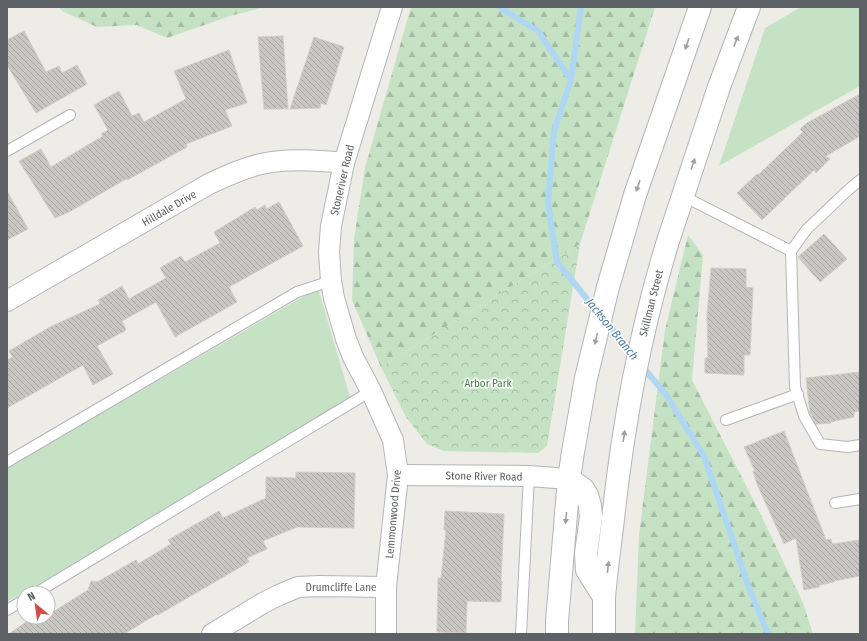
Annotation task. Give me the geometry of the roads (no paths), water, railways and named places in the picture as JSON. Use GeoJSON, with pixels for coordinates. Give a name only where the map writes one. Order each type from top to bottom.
{"type":"FeatureCollection","features":[{"type":"Feature","properties":{"kind":"main road"},"geometry":{"type":"LineString","coordinates":[[557,634],[569,480],[586,378],[608,287],[635,195],[700,7]]}},
{"type":"Feature","properties":{"kind":"main road","name":"Skillman Street"},"geometry":{"type":"LineString","coordinates":[[604,634],[604,597],[618,475],[634,374],[668,241],[719,87],[749,7]]}},
{"type":"Feature","properties":{"kind":"main road"},"geometry":{"type":"LineString","coordinates":[[569,480],[583,489],[587,495],[591,517],[586,553],[587,570],[604,597]]}},
{"type":"Feature","properties":{"kind":"street","name":"Stoneriver Road"},"geometry":{"type":"LineString","coordinates":[[353,357],[342,328],[334,298],[329,252],[331,226],[344,163],[392,7]]}},
{"type":"Feature","properties":{"kind":"street","name":"Hilldale Drive"},"geometry":{"type":"LineString","coordinates":[[7,301],[209,184],[233,172],[261,164],[288,160],[316,160],[344,163]]}},
{"type":"Feature","properties":{"kind":"street","name":"Lemmonwood Drive"},"geometry":{"type":"LineString","coordinates":[[353,357],[371,391],[393,440],[398,474],[386,587],[386,634]]}},
{"type":"Feature","properties":{"kind":"street","name":"Stone River Road"},"geometry":{"type":"LineString","coordinates":[[398,474],[529,476],[569,480]]}},
{"type":"Feature","properties":{"kind":"street","name":"Drumcliffe Lane"},"geometry":{"type":"LineString","coordinates":[[212,634],[263,603],[298,587],[386,587]]}},
{"type":"Feature","properties":{"kind":"lane"},"geometry":{"type":"LineString","coordinates":[[7,151],[70,115]]}},
{"type":"Feature","properties":{"kind":"lane"},"geometry":{"type":"LineString","coordinates":[[860,180],[807,229],[791,251],[796,387],[804,416],[820,444],[848,447],[860,445]]}},
{"type":"Feature","properties":{"kind":"lane"},"geometry":{"type":"LineString","coordinates":[[683,196],[791,251]]}},
{"type":"Feature","properties":{"kind":"lane"},"geometry":{"type":"LineString","coordinates":[[7,462],[297,292],[331,280]]}},
{"type":"Feature","properties":{"kind":"lane"},"geometry":{"type":"LineString","coordinates":[[49,585],[371,391]]}},
{"type":"Feature","properties":{"kind":"lane"},"geometry":{"type":"LineString","coordinates":[[726,420],[798,394]]}},
{"type":"Feature","properties":{"kind":"lane"},"geometry":{"type":"LineString","coordinates":[[521,634],[529,476]]}},
{"type":"Feature","properties":{"kind":"lane"},"geometry":{"type":"LineString","coordinates":[[835,503],[860,499]]}},
{"type":"Feature","properties":{"kind":"lane"},"geometry":{"type":"LineString","coordinates":[[7,610],[16,605]]}},
{"type":"Feature","properties":{"kind":"waterway"},"geometry":{"type":"LineString","coordinates":[[499,7],[538,31],[571,80]]}},
{"type":"Feature","properties":{"kind":"waterway","name":"Jackson Branch"},"geometry":{"type":"LineString","coordinates":[[581,7],[571,80],[554,131],[548,203],[557,262],[597,311]]}},
{"type":"Feature","properties":{"kind":"waterway","name":"Jackson Branch"},"geometry":{"type":"LineString","coordinates":[[606,321],[634,356]]}},
{"type":"Feature","properties":{"kind":"waterway","name":"Jackson Branch"},"geometry":{"type":"LineString","coordinates":[[642,366],[667,396],[704,456],[748,585],[768,634]]}},
{"type":"Feature","properties":{"kind":"park label","name":"Arbor Park"},"geometry":{"type":"Point","coordinates":[488,383]}}]}
